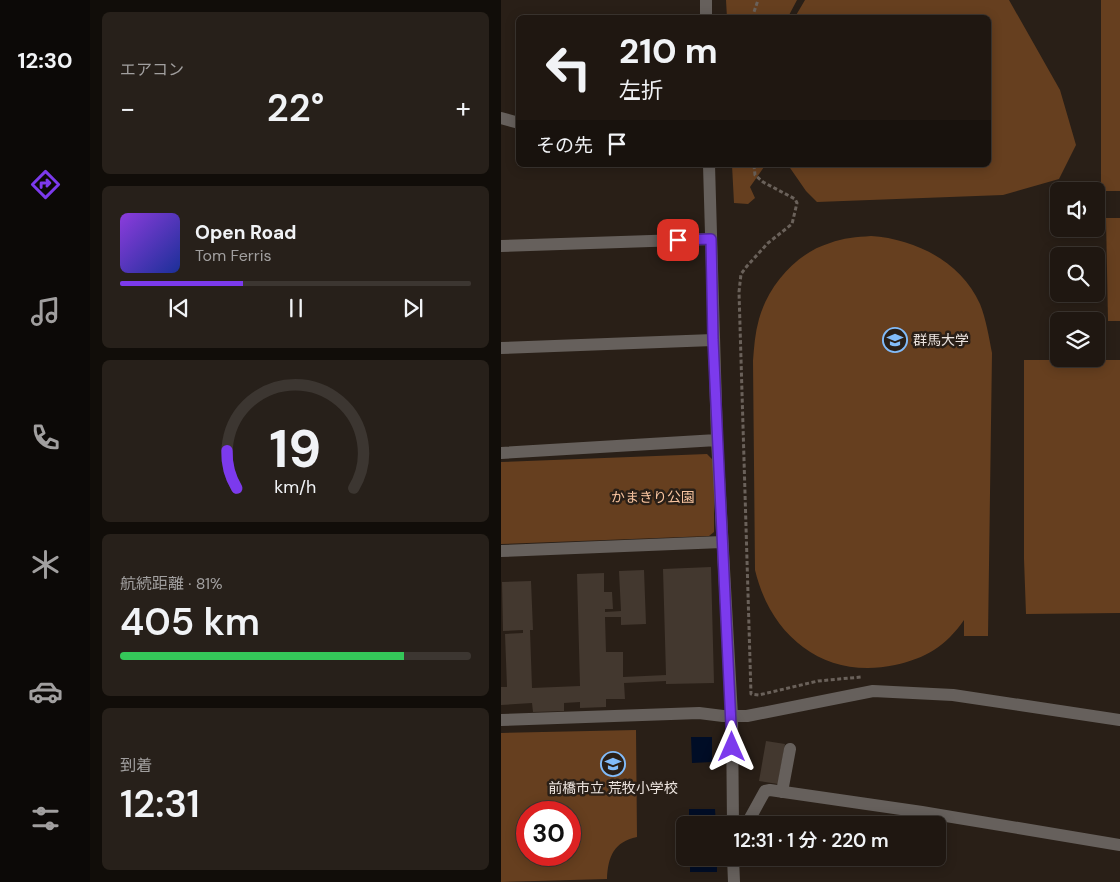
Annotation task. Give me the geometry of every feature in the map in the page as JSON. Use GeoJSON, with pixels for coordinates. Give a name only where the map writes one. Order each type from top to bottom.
{"type":"FeatureCollection","features":[{"type":"Feature","properties":{"kind":"street"},"geometry":{"type":"LineString","coordinates":[[706,0],[706,15]]}},
{"type":"Feature","properties":{"kind":"street"},"geometry":{"type":"LineString","coordinates":[[501,118],[516,122]]}},
{"type":"Feature","properties":{"kind":"street"},"geometry":{"type":"LineString","coordinates":[[709,167],[717,440],[732,716],[733,816]]}},
{"type":"Feature","properties":{"kind":"street"},"geometry":{"type":"LineString","coordinates":[[501,246],[711,239]]}},
{"type":"Feature","properties":{"kind":"street"},"geometry":{"type":"LineString","coordinates":[[501,348],[713,340]]}},
{"type":"Feature","properties":{"kind":"street"},"geometry":{"type":"LineString","coordinates":[[501,452],[717,440]]}},
{"type":"Feature","properties":{"kind":"street"},"geometry":{"type":"LineString","coordinates":[[501,551],[722,542]]}},
{"type":"Feature","properties":{"kind":"street"},"geometry":{"type":"LineString","coordinates":[[501,720],[699,713],[747,716],[873,691],[953,695],[1120,720]]}},
{"type":"Feature","properties":{"kind":"street"},"geometry":{"type":"LineString","coordinates":[[782,792],[790,749]]}},
{"type":"Feature","properties":{"kind":"street"},"geometry":{"type":"LineString","coordinates":[[751,816],[765,792],[770,790],[921,812],[1120,845]]}},
{"type":"Feature","properties":{"kind":"street"},"geometry":{"type":"LineString","coordinates":[[733,866],[734,882]]}},
{"type":"Feature","properties":{"kind":"path"},"geometry":{"type":"LineString","coordinates":[[753,15],[757,0]]}},
{"type":"Feature","properties":{"kind":"path"},"geometry":{"type":"LineString","coordinates":[[753,167],[755,174],[763,182],[795,199],[797,203],[791,224],[768,243],[741,274],[739,292],[751,694],[759,695],[818,681],[862,677]]}},
{"type":"Feature","properties":{"kind":"green space"},"geometry":{"type":"Polygon","coordinates":[[[726,0],[797,0],[789,15],[727,15],[726,0]]]}},
{"type":"Feature","properties":{"kind":"green space"},"geometry":{"type":"Polygon","coordinates":[[[805,0],[1009,0],[1060,90],[1076,145],[1059,179],[1003,195],[817,202],[806,191],[789,167],[991,167],[991,15],[796,15],[805,0]]]}},
{"type":"Feature","properties":{"kind":"green space"},"geometry":{"type":"Polygon","coordinates":[[[1101,0],[1120,0],[1120,191],[1105,191],[1105,182],[1101,182],[1101,0]]]}},
{"type":"Feature","properties":{"kind":"green space"},"geometry":{"type":"Polygon","coordinates":[[[732,167],[764,167],[750,187],[755,198],[748,204],[734,203],[732,167]]]}},
{"type":"Feature","properties":{"kind":"green space"},"geometry":{"type":"Polygon","coordinates":[[[1106,218],[1120,218],[1120,321],[1108,321],[1106,218]]]}},
{"type":"Feature","properties":{"kind":"green space"},"geometry":{"type":"Polygon","coordinates":[[[871,236],[888,238],[920,248],[935,255],[961,276],[972,289],[980,304],[986,322],[992,353],[988,636],[964,636],[964,620],[950,637],[925,655],[895,665],[870,668],[846,666],[824,659],[805,648],[788,633],[774,615],[763,594],[755,570],[753,361],[754,345],[763,307],[776,283],[785,272],[806,254],[818,248],[840,240],[871,236]]]}},
{"type":"Feature","properties":{"kind":"green space"},"geometry":{"type":"Polygon","coordinates":[[[1024,360],[1050,360],[1050,367],[1105,367],[1105,360],[1120,360],[1120,613],[1026,614],[1024,559],[1024,360]]]}},
{"type":"Feature","properties":{"kind":"green space","name":"かまきり公園"},"geometry":{"type":"Polygon","coordinates":[[[707,454],[714,461],[714,532],[709,536],[501,544],[501,462],[707,454]]]}},
{"type":"Feature","properties":{"kind":"green space"},"geometry":{"type":"Polygon","coordinates":[[[636,730],[637,837],[623,842],[614,851],[609,863],[607,879],[501,882],[501,733],[636,730]]]}},
{"type":"Feature","properties":{"kind":"water"},"geometry":{"type":"Polygon","coordinates":[[[691,737],[712,737],[712,762],[692,763],[691,737]]]}},
{"type":"Feature","properties":{"kind":"water"},"geometry":{"type":"Polygon","coordinates":[[[689,809],[715,809],[715,816],[689,816],[689,809]]]}},
{"type":"Feature","properties":{"kind":"water"},"geometry":{"type":"Polygon","coordinates":[[[690,866],[717,866],[717,872],[690,872],[690,866]]]}},
{"type":"Feature","properties":{"kind":"building"},"geometry":{"type":"Polygon","coordinates":[[[711,567],[714,683],[666,684],[666,681],[624,683],[625,699],[606,699],[606,707],[580,708],[580,702],[564,703],[564,711],[533,712],[532,703],[501,705],[501,687],[507,687],[505,634],[523,633],[523,630],[503,631],[502,582],[531,581],[533,630],[530,630],[532,688],[580,686],[577,574],[604,573],[604,592],[612,592],[613,609],[605,609],[605,612],[621,611],[619,571],[644,570],[646,624],[621,625],[621,617],[605,617],[606,652],[623,652],[623,677],[666,675],[663,569],[711,567]]]}},
{"type":"Feature","properties":{"kind":"building"},"geometry":{"type":"Polygon","coordinates":[[[766,741],[785,744],[778,784],[759,781],[766,741]]]}},
{"type":"Feature","properties":{"kind":"place","name":"群馬大学"},"geometry":{"type":"Point","coordinates":[895,340]}},
{"type":"Feature","properties":{"kind":"place","name":"前橋市立 荒牧小学校"},"geometry":{"type":"Point","coordinates":[613,764]}},
{"type":"Feature","properties":{"kind":"route"},"geometry":{"type":"LineString","coordinates":[[678,240],[711,239],[713,340],[732,747]]}}]}
